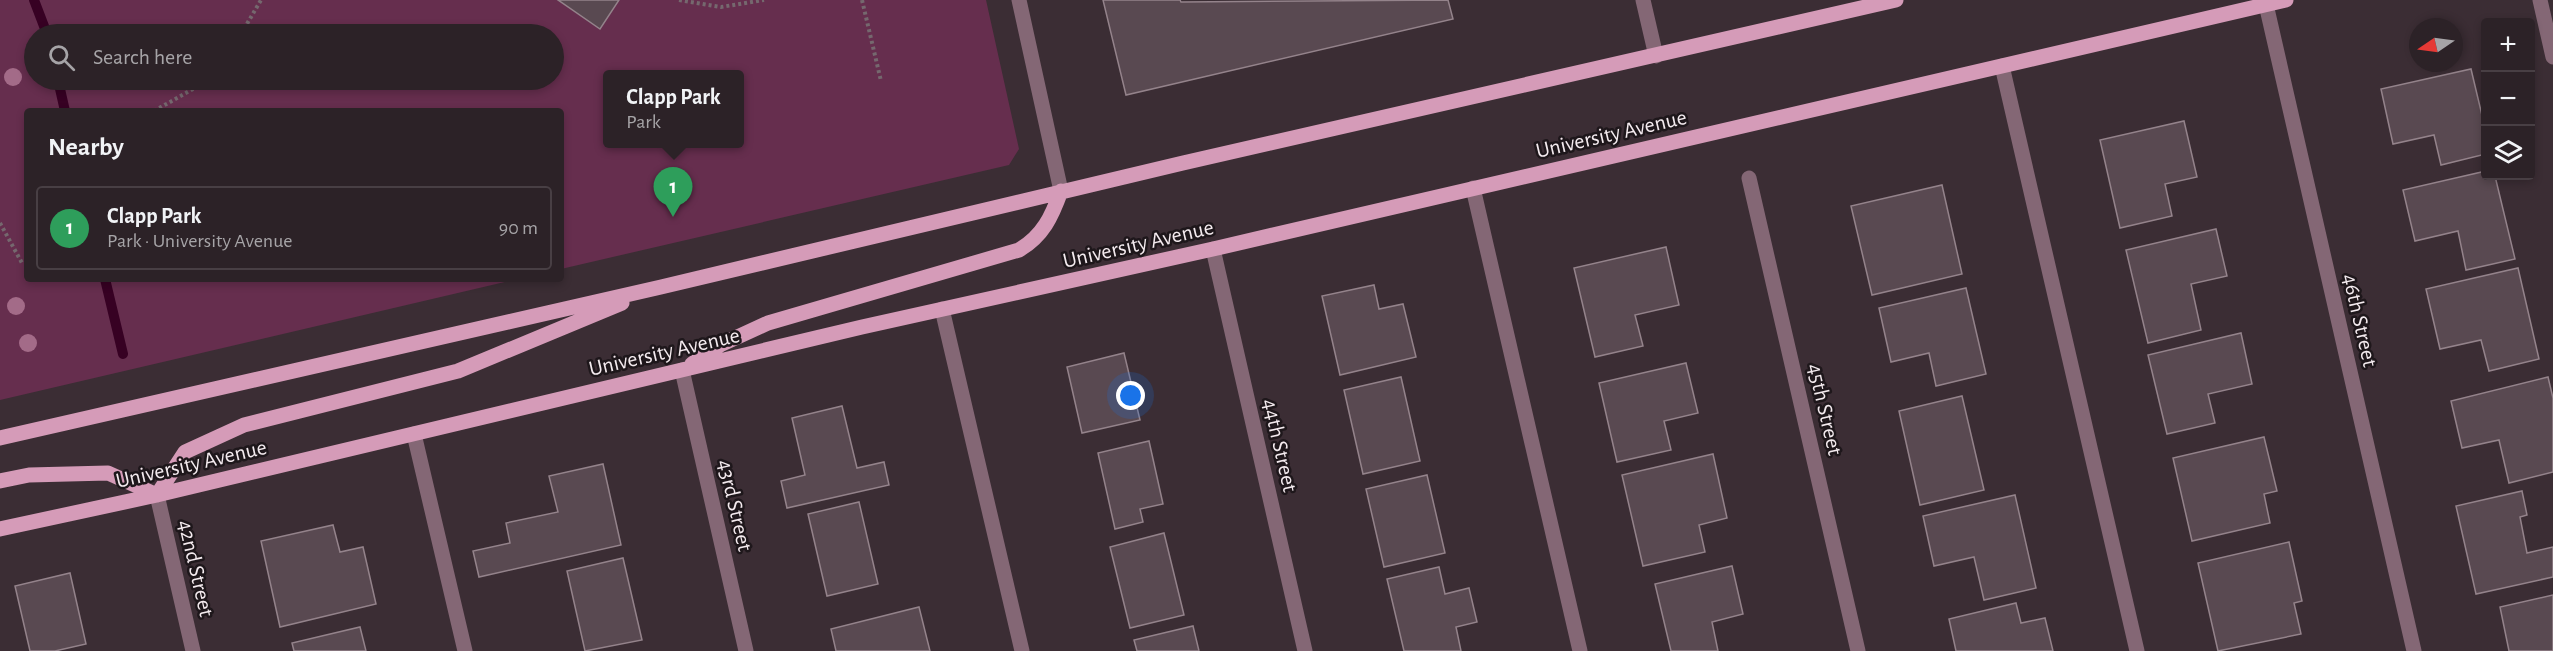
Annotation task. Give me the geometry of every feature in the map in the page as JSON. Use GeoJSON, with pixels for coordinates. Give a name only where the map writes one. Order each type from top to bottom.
{"type":"FeatureCollection","features":[{"type":"Feature","properties":{"kind":"main road"},"geometry":{"type":"LineString","coordinates":[[0,438],[661,286],[1061,191],[1896,0]]}},
{"type":"Feature","properties":{"kind":"main road","name":"University Avenue"},"geometry":{"type":"LineString","coordinates":[[0,529],[157,495],[942,309],[1212,249],[2002,66],[2265,2],[2286,0]]}},
{"type":"Feature","properties":{"kind":"main road"},"geometry":{"type":"LineString","coordinates":[[682,370],[720,345],[768,324],[1019,249],[1030,243],[1047,226],[1061,191]]}},
{"type":"Feature","properties":{"kind":"main road"},"geometry":{"type":"LineString","coordinates":[[0,481],[29,475],[108,473],[157,495],[185,452],[244,425],[458,371],[661,286]]}},
{"type":"Feature","properties":{"kind":"street"},"geometry":{"type":"LineString","coordinates":[[1019,0],[1061,191]]}},
{"type":"Feature","properties":{"kind":"street"},"geometry":{"type":"LineString","coordinates":[[1643,0],[1656,56]]}},
{"type":"Feature","properties":{"kind":"street"},"geometry":{"type":"LineString","coordinates":[[2540,0],[2553,57]]}},
{"type":"Feature","properties":{"kind":"street","name":"46th Street"},"geometry":{"type":"LineString","coordinates":[[2265,2],[2415,651]]}},
{"type":"Feature","properties":{"kind":"street"},"geometry":{"type":"LineString","coordinates":[[2002,66],[2136,651]]}},
{"type":"Feature","properties":{"kind":"street","name":"45th Street"},"geometry":{"type":"LineString","coordinates":[[1749,178],[1858,651]]}},
{"type":"Feature","properties":{"kind":"street"},"geometry":{"type":"LineString","coordinates":[[1473,188],[1580,651]]}},
{"type":"Feature","properties":{"kind":"street","name":"44th Street"},"geometry":{"type":"LineString","coordinates":[[1212,249],[1305,651]]}},
{"type":"Feature","properties":{"kind":"street"},"geometry":{"type":"LineString","coordinates":[[942,309],[1022,651]]}},
{"type":"Feature","properties":{"kind":"street","name":"43rd Street"},"geometry":{"type":"LineString","coordinates":[[682,370],[746,651]]}},
{"type":"Feature","properties":{"kind":"street"},"geometry":{"type":"LineString","coordinates":[[414,434],[465,651]]}},
{"type":"Feature","properties":{"kind":"street","name":"42nd Street"},"geometry":{"type":"LineString","coordinates":[[157,495],[193,651]]}},
{"type":"Feature","properties":{"kind":"path"},"geometry":{"type":"LineString","coordinates":[[247,24],[261,0]]}},
{"type":"Feature","properties":{"kind":"path"},"geometry":{"type":"LineString","coordinates":[[679,0],[721,7],[764,0]]}},
{"type":"Feature","properties":{"kind":"path"},"geometry":{"type":"LineString","coordinates":[[862,0],[881,81]]}},
{"type":"Feature","properties":{"kind":"path"},"geometry":{"type":"LineString","coordinates":[[159,108],[191,90]]}},
{"type":"Feature","properties":{"kind":"path"},"geometry":{"type":"LineString","coordinates":[[0,223],[22,263],[24,263]]}},
{"type":"Feature","properties":{"kind":"shaded area"},"geometry":{"type":"Polygon","coordinates":[[[0,0],[986,0],[1019,149],[1009,165],[564,268],[564,108],[24,108],[24,282],[505,282],[0,400],[0,0]]]}},
{"type":"Feature","properties":{"kind":"building"},"geometry":{"type":"Polygon","coordinates":[[[558,0],[619,0],[600,29],[558,0]]]}},
{"type":"Feature","properties":{"kind":"building"},"geometry":{"type":"Polygon","coordinates":[[[1103,0],[1180,0],[1181,2],[1448,0],[1453,19],[1126,95],[1103,0]]]}},
{"type":"Feature","properties":{"kind":"building"},"geometry":{"type":"Polygon","coordinates":[[[2471,69],[2481,111],[2481,155],[2441,165],[2434,135],[2393,144],[2381,89],[2471,69]]]}},
{"type":"Feature","properties":{"kind":"building"},"geometry":{"type":"Polygon","coordinates":[[[2184,121],[2197,177],[2165,184],[2172,216],[2120,228],[2100,140],[2184,121]]]}},
{"type":"Feature","properties":{"kind":"building"},"geometry":{"type":"Polygon","coordinates":[[[2481,172],[2481,180],[2496,180],[2515,259],[2466,270],[2458,231],[2415,241],[2403,190],[2481,172]]]}},
{"type":"Feature","properties":{"kind":"building"},"geometry":{"type":"Polygon","coordinates":[[[1942,185],[1962,274],[1872,295],[1851,206],[1942,185]]]}},
{"type":"Feature","properties":{"kind":"building"},"geometry":{"type":"Polygon","coordinates":[[[2216,229],[2227,276],[2191,284],[2201,330],[2148,343],[2126,250],[2216,229]]]}},
{"type":"Feature","properties":{"kind":"building"},"geometry":{"type":"Polygon","coordinates":[[[1666,247],[1679,305],[1635,315],[1643,346],[1595,357],[1574,268],[1666,247]]]}},
{"type":"Feature","properties":{"kind":"building"},"geometry":{"type":"Polygon","coordinates":[[[2518,268],[2539,359],[2489,371],[2481,340],[2440,349],[2426,289],[2518,268]]]}},
{"type":"Feature","properties":{"kind":"building"},"geometry":{"type":"Polygon","coordinates":[[[1374,285],[1379,309],[1403,304],[1416,357],[1340,375],[1322,296],[1374,285]]]}},
{"type":"Feature","properties":{"kind":"building"},"geometry":{"type":"Polygon","coordinates":[[[1966,288],[1986,374],[1936,386],[1929,353],[1891,362],[1879,308],[1966,288]]]}},
{"type":"Feature","properties":{"kind":"building"},"geometry":{"type":"Polygon","coordinates":[[[2241,333],[2252,384],[2208,394],[2215,423],[2167,434],[2148,355],[2241,333]]]}},
{"type":"Feature","properties":{"kind":"building"},"geometry":{"type":"Polygon","coordinates":[[[1124,353],[1140,420],[1082,433],[1067,367],[1124,353]]]}},
{"type":"Feature","properties":{"kind":"building"},"geometry":{"type":"Polygon","coordinates":[[[1686,363],[1698,413],[1664,421],[1671,450],[1617,462],[1599,383],[1686,363]]]}},
{"type":"Feature","properties":{"kind":"building"},"geometry":{"type":"Polygon","coordinates":[[[1401,377],[1420,461],[1363,474],[1344,390],[1401,377]]]}},
{"type":"Feature","properties":{"kind":"building"},"geometry":{"type":"Polygon","coordinates":[[[2548,377],[2553,398],[2553,472],[2509,483],[2499,440],[2462,448],[2451,401],[2548,377]]]}},
{"type":"Feature","properties":{"kind":"building"},"geometry":{"type":"Polygon","coordinates":[[[1962,396],[1984,490],[1920,505],[1899,411],[1962,396]]]}},
{"type":"Feature","properties":{"kind":"building"},"geometry":{"type":"Polygon","coordinates":[[[842,406],[857,468],[884,462],[889,485],[787,508],[781,481],[805,475],[792,418],[842,406]]]}},
{"type":"Feature","properties":{"kind":"building"},"geometry":{"type":"Polygon","coordinates":[[[2264,437],[2277,491],[2264,494],[2270,523],[2192,541],[2173,458],[2264,437]]]}},
{"type":"Feature","properties":{"kind":"building"},"geometry":{"type":"Polygon","coordinates":[[[1149,441],[1163,504],[1140,509],[1143,522],[1115,529],[1098,453],[1149,441]]]}},
{"type":"Feature","properties":{"kind":"building"},"geometry":{"type":"Polygon","coordinates":[[[1713,454],[1727,518],[1699,525],[1705,552],[1643,566],[1622,475],[1713,454]]]}},
{"type":"Feature","properties":{"kind":"building"},"geometry":{"type":"Polygon","coordinates":[[[603,464],[621,545],[479,577],[473,551],[510,543],[506,523],[558,512],[549,476],[603,464]]]}},
{"type":"Feature","properties":{"kind":"building"},"geometry":{"type":"Polygon","coordinates":[[[1427,475],[1445,553],[1384,567],[1366,489],[1427,475]]]}},
{"type":"Feature","properties":{"kind":"building"},"geometry":{"type":"Polygon","coordinates":[[[2522,491],[2527,515],[2520,517],[2527,553],[2553,547],[2553,577],[2476,594],[2456,506],[2522,491]]]}},
{"type":"Feature","properties":{"kind":"building"},"geometry":{"type":"Polygon","coordinates":[[[2015,495],[2036,588],[1984,600],[1974,557],[1934,566],[1923,516],[2015,495]]]}},
{"type":"Feature","properties":{"kind":"building"},"geometry":{"type":"Polygon","coordinates":[[[859,502],[878,584],[827,596],[808,514],[859,502]]]}},
{"type":"Feature","properties":{"kind":"building"},"geometry":{"type":"Polygon","coordinates":[[[333,525],[340,552],[363,547],[376,604],[280,627],[261,541],[333,525]]]}},
{"type":"Feature","properties":{"kind":"building"},"geometry":{"type":"Polygon","coordinates":[[[1164,533],[1184,615],[1130,628],[1110,547],[1164,533]]]}},
{"type":"Feature","properties":{"kind":"building"},"geometry":{"type":"Polygon","coordinates":[[[2289,542],[2302,601],[2294,603],[2301,634],[2218,651],[2198,563],[2289,542]]]}},
{"type":"Feature","properties":{"kind":"building"},"geometry":{"type":"Polygon","coordinates":[[[623,558],[642,640],[585,651],[567,571],[623,558]]]}},
{"type":"Feature","properties":{"kind":"building"},"geometry":{"type":"Polygon","coordinates":[[[1732,566],[1743,614],[1712,622],[1718,651],[1671,651],[1655,584],[1732,566]]]}},
{"type":"Feature","properties":{"kind":"building"},"geometry":{"type":"Polygon","coordinates":[[[1439,567],[1445,594],[1469,588],[1477,622],[1456,627],[1461,651],[1404,651],[1387,579],[1439,567]]]}},
{"type":"Feature","properties":{"kind":"building"},"geometry":{"type":"Polygon","coordinates":[[[70,573],[86,644],[55,651],[30,651],[15,586],[70,573]]]}},
{"type":"Feature","properties":{"kind":"building"},"geometry":{"type":"Polygon","coordinates":[[[2553,595],[2553,651],[2509,651],[2500,607],[2553,595]]]}},
{"type":"Feature","properties":{"kind":"building"},"geometry":{"type":"Polygon","coordinates":[[[2016,603],[2021,623],[2045,618],[2053,651],[1956,651],[1949,619],[2016,603]]]}},
{"type":"Feature","properties":{"kind":"building"},"geometry":{"type":"Polygon","coordinates":[[[919,607],[930,651],[836,651],[831,629],[919,607]]]}},
{"type":"Feature","properties":{"kind":"building"},"geometry":{"type":"Polygon","coordinates":[[[1193,626],[1199,651],[1137,651],[1134,640],[1193,626]]]}},
{"type":"Feature","properties":{"kind":"building"},"geometry":{"type":"Polygon","coordinates":[[[360,627],[366,651],[294,651],[292,643],[360,627]]]}},
{"type":"Feature","properties":{"kind":"waterway"},"geometry":{"type":"LineString","coordinates":[[34,0],[43,24]]}},
{"type":"Feature","properties":{"kind":"waterway"},"geometry":{"type":"LineString","coordinates":[[60,90],[64,108]]}},
{"type":"Feature","properties":{"kind":"waterway"},"geometry":{"type":"LineString","coordinates":[[106,282],[123,354]]}},
{"type":"Feature","properties":{"kind":"place","name":"Clapp Park"},"geometry":{"type":"Point","coordinates":[673,217]}}]}
